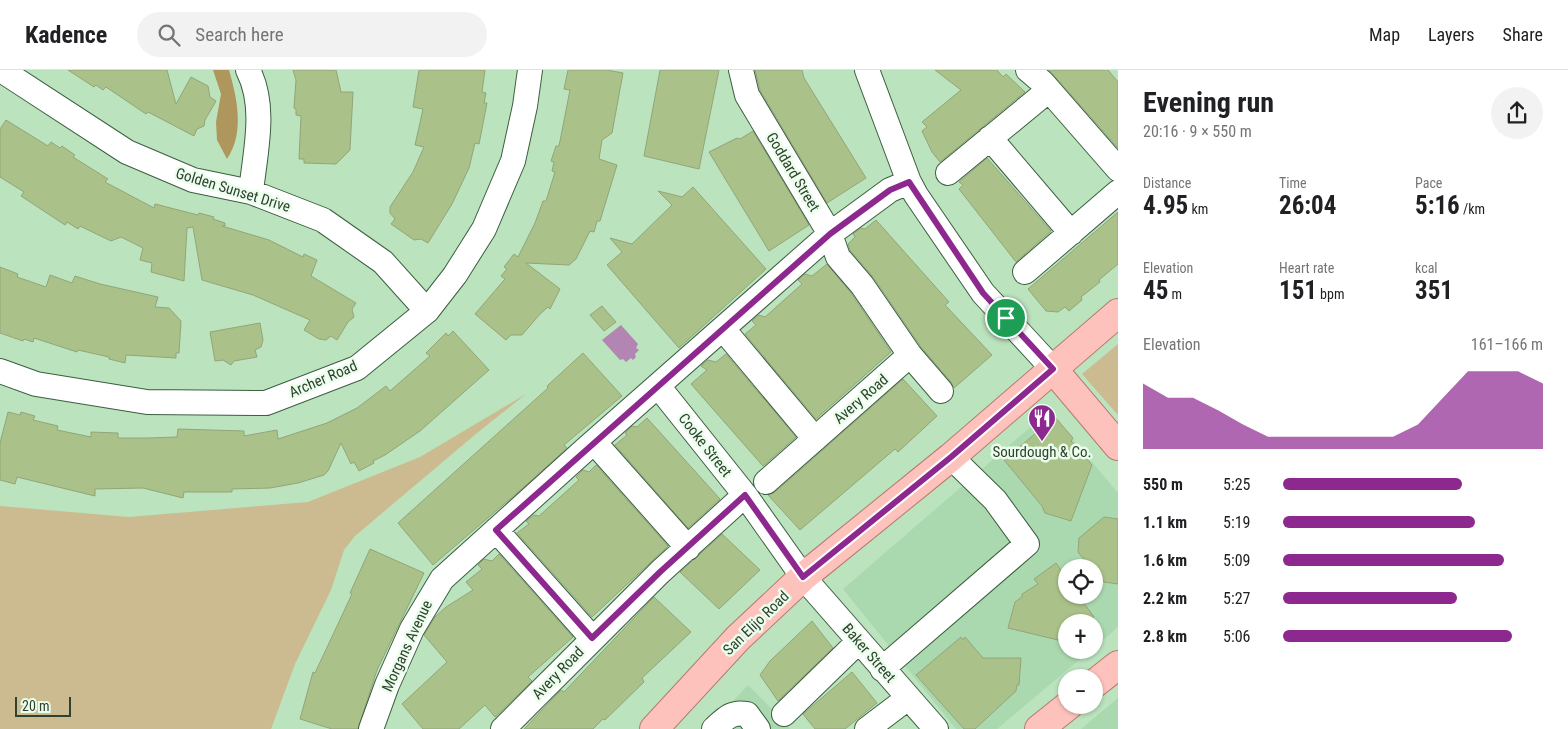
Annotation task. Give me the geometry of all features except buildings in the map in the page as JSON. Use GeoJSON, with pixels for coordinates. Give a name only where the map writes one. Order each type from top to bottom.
{"type":"FeatureCollection","features":[{"type":"Feature","properties":{"kind":"main road","name":"San Elijo Road"},"geometry":{"type":"LineString","coordinates":[[654,729],[738,638],[803,577],[951,457],[1118,313]]}},
{"type":"Feature","properties":{"kind":"main road"},"geometry":{"type":"LineString","coordinates":[[1053,369],[1118,446]]}},
{"type":"Feature","properties":{"kind":"main road"},"geometry":{"type":"LineString","coordinates":[[1103,677],[1118,665]]}},
{"type":"Feature","properties":{"kind":"main road"},"geometry":{"type":"LineString","coordinates":[[1040,729],[1058,714]]}},
{"type":"Feature","properties":{"kind":"street","name":"Golden Sunset Drive"},"geometry":{"type":"LineString","coordinates":[[0,70],[127,152],[193,180],[251,192],[324,220],[383,262],[427,311]]}},
{"type":"Feature","properties":{"kind":"street"},"geometry":{"type":"LineString","coordinates":[[248,70],[256,86],[259,120],[251,192]]}},
{"type":"Feature","properties":{"kind":"street","name":"Archer Road"},"geometry":{"type":"LineString","coordinates":[[0,370],[36,384],[147,402],[266,404],[357,368],[427,311],[455,276],[484,229],[513,161],[525,106],[530,70]]}},
{"type":"Feature","properties":{"kind":"street","name":"Goddard Street"},"geometry":{"type":"LineString","coordinates":[[741,70],[747,95],[830,234],[838,257],[862,285],[910,356],[941,391]]}},
{"type":"Feature","properties":{"kind":"street"},"geometry":{"type":"LineString","coordinates":[[867,70],[909,182],[983,293],[1053,369]]}},
{"type":"Feature","properties":{"kind":"street"},"geometry":{"type":"LineString","coordinates":[[1028,70],[1049,90],[1118,169]]}},
{"type":"Feature","properties":{"kind":"street"},"geometry":{"type":"LineString","coordinates":[[948,173],[1049,90]]}},
{"type":"Feature","properties":{"kind":"street"},"geometry":{"type":"LineString","coordinates":[[990,138],[1071,233]]}},
{"type":"Feature","properties":{"kind":"street","name":"Morgans Avenue"},"geometry":{"type":"LineString","coordinates":[[371,729],[387,685],[412,629],[430,596],[442,579],[830,234],[890,190],[909,182]]}},
{"type":"Feature","properties":{"kind":"street"},"geometry":{"type":"LineString","coordinates":[[1025,272],[1118,192]]}},
{"type":"Feature","properties":{"kind":"street"},"geometry":{"type":"LineString","coordinates":[[723,329],[815,439]]}},
{"type":"Feature","properties":{"kind":"street","name":"Avery Road"},"geometry":{"type":"LineString","coordinates":[[766,482],[910,356]]}},
{"type":"Feature","properties":{"kind":"street","name":"Cooke Street"},"geometry":{"type":"LineString","coordinates":[[658,386],[745,495],[803,577]]}},
{"type":"Feature","properties":{"kind":"street"},"geometry":{"type":"LineString","coordinates":[[594,442],[688,548]]}},
{"type":"Feature","properties":{"kind":"street"},"geometry":{"type":"LineString","coordinates":[[882,669],[1027,544],[990,495],[951,457]]}},
{"type":"Feature","properties":{"kind":"street","name":"Avery Road"},"geometry":{"type":"LineString","coordinates":[[503,729],[592,638],[745,495]]}},
{"type":"Feature","properties":{"kind":"street"},"geometry":{"type":"LineString","coordinates":[[496,530],[592,638]]}},
{"type":"Feature","properties":{"kind":"street","name":"Baker Street"},"geometry":{"type":"LineString","coordinates":[[803,577],[936,729]]}},
{"type":"Feature","properties":{"kind":"street"},"geometry":{"type":"LineString","coordinates":[[784,714],[859,641]]}},
{"type":"Feature","properties":{"kind":"street"},"geometry":{"type":"LineString","coordinates":[[867,729],[908,698]]}},
{"type":"Feature","properties":{"kind":"street"},"geometry":{"type":"LineString","coordinates":[[714,729],[727,716],[736,712],[746,714],[758,729]]}},
{"type":"Feature","properties":{"kind":"shaded area"},"geometry":{"type":"Polygon","coordinates":[[[213,70],[229,70],[237,104],[238,127],[236,138],[233,149],[227,159],[217,140],[216,122],[221,94],[213,70]]]}},
{"type":"Feature","properties":{"kind":"shaded area"},"geometry":{"type":"Polygon","coordinates":[[[621,325],[638,344],[636,348],[639,350],[633,360],[631,358],[626,362],[623,359],[620,360],[602,340],[621,325]]]}},
{"type":"Feature","properties":{"kind":"shaded area"},"geometry":{"type":"Polygon","coordinates":[[[1118,344],[1118,415],[1082,374],[1118,344]]]}},
{"type":"Feature","properties":{"kind":"shaded area"},"geometry":{"type":"Polygon","coordinates":[[[526,394],[355,536],[344,550],[331,590],[295,664],[271,729],[0,729],[0,506],[129,517],[308,502],[420,457],[526,394]]]}},
{"type":"Feature","properties":{"kind":"shaded area"},"geometry":{"type":"Polygon","coordinates":[[[1049,411],[1118,493],[1118,627],[1103,640],[1103,614],[1058,614],[1058,659],[1080,659],[1068,669],[1058,669],[1058,678],[997,729],[956,729],[843,589],[1049,411]]]}},
{"type":"Feature","properties":{"kind":"shaded area"},"geometry":{"type":"Polygon","coordinates":[[[748,685],[786,723],[790,729],[707,729],[748,685]]]}},
{"type":"Feature","properties":{"kind":"shaded area"},"geometry":{"type":"Polygon","coordinates":[[[1118,698],[1118,729],[1081,729],[1099,714],[1103,714],[1103,711],[1118,698]]]}},
{"type":"Feature","properties":{"kind":"place","name":"Sourdough & Co."},"geometry":{"type":"Point","coordinates":[1042,442]}},
{"type":"Feature","properties":{"kind":"route"},"geometry":{"type":"LineString","coordinates":[[909,182],[983,293],[1006,318],[1053,369],[951,457],[803,577],[745,495],[660,572],[592,638],[496,530],[830,234],[890,190],[909,182]]}}]}
